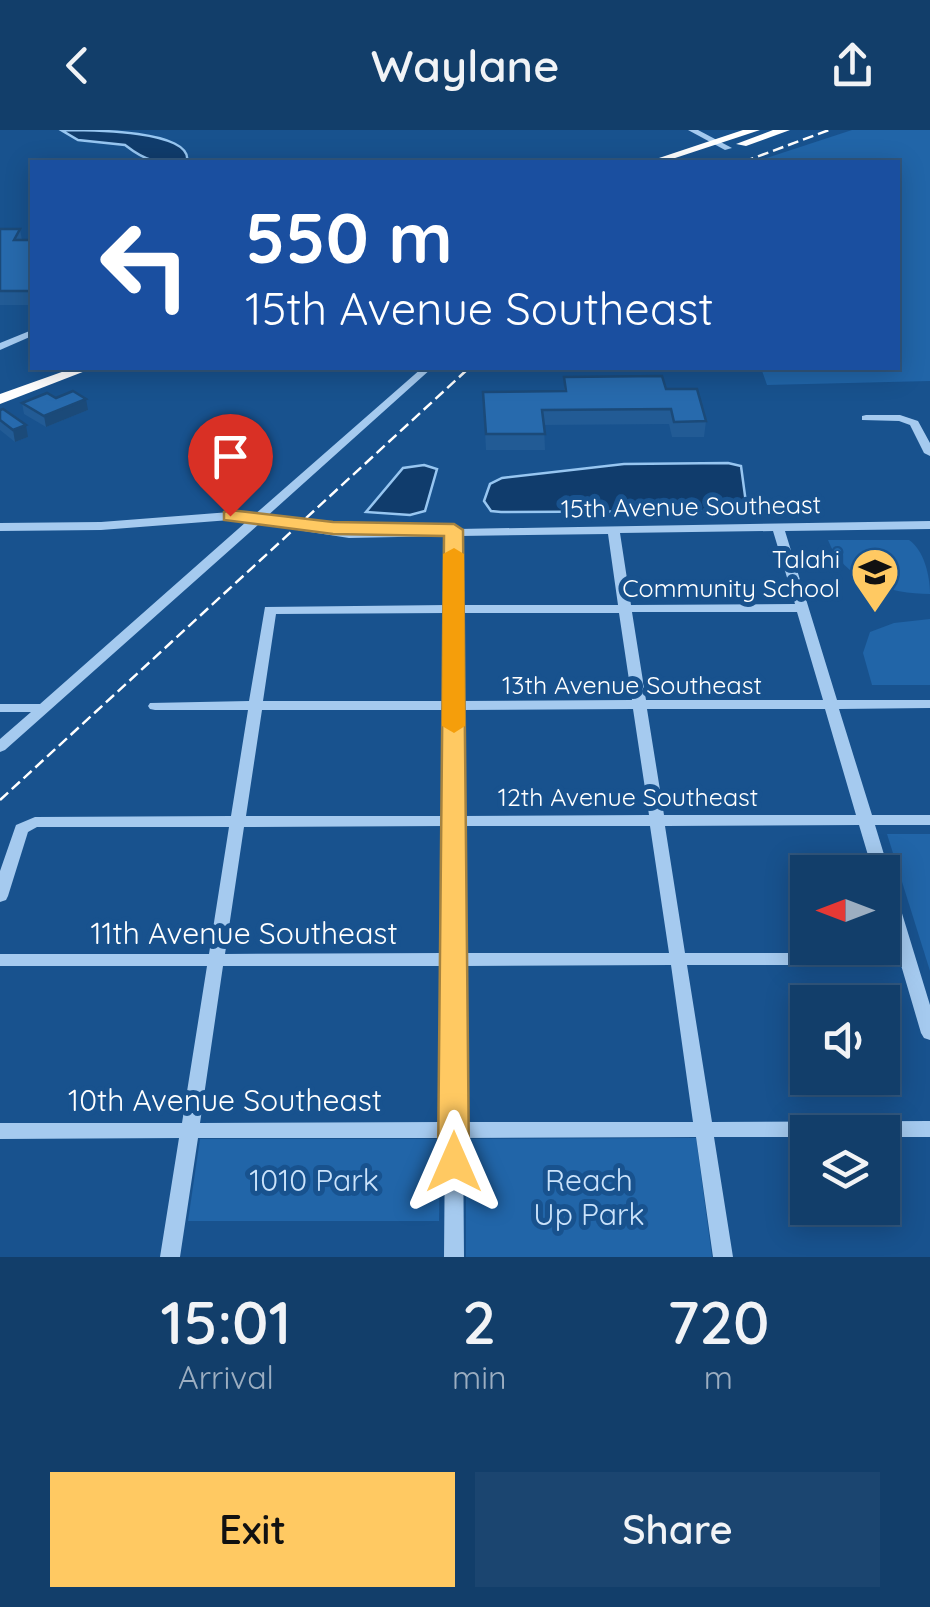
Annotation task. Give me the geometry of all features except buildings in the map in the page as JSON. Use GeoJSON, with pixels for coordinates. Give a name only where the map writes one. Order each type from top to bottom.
{"type":"FeatureCollection","features":[{"type":"Feature","properties":{"kind":"highway"},"geometry":{"type":"LineString","coordinates":[[687,160],[754,130]]}},
{"type":"Feature","properties":{"kind":"highway"},"geometry":{"type":"LineString","coordinates":[[660,160],[784,130]]}},
{"type":"Feature","properties":{"kind":"highway"},"geometry":{"type":"LineString","coordinates":[[0,385],[42,370]]}},
{"type":"Feature","properties":{"kind":"highway"},"geometry":{"type":"LineString","coordinates":[[0,399],[80,370]]}},
{"type":"Feature","properties":{"kind":"street"},"geometry":{"type":"LineString","coordinates":[[692,130],[722,145]]}},
{"type":"Feature","properties":{"kind":"street"},"geometry":{"type":"LineString","coordinates":[[0,347],[30,334]]}},
{"type":"Feature","properties":{"kind":"street"},"geometry":{"type":"LineString","coordinates":[[0,747],[424,370]]}},
{"type":"Feature","properties":{"kind":"street"},"geometry":{"type":"LineString","coordinates":[[866,418],[900,418],[914,423],[930,453]]}},
{"type":"Feature","properties":{"kind":"street","name":"15th Avenue Southeast"},"geometry":{"type":"LineString","coordinates":[[0,527],[101,526],[230,516],[332,534],[930,525]]}},
{"type":"Feature","properties":{"kind":"street"},"geometry":{"type":"LineString","coordinates":[[778,527],[876,855]]}},
{"type":"Feature","properties":{"kind":"street"},"geometry":{"type":"LineString","coordinates":[[454,530],[454,1257]]}},
{"type":"Feature","properties":{"kind":"street"},"geometry":{"type":"LineString","coordinates":[[613,530],[723,1257]]}},
{"type":"Feature","properties":{"kind":"street"},"geometry":{"type":"LineString","coordinates":[[170,1257],[270,610],[801,608]]}},
{"type":"Feature","properties":{"kind":"street","name":"13th Avenue Southeast"},"geometry":{"type":"LineString","coordinates":[[154,706],[930,704]]}},
{"type":"Feature","properties":{"kind":"street"},"geometry":{"type":"LineString","coordinates":[[0,708],[44,708]]}},
{"type":"Feature","properties":{"kind":"street","name":"12th Avenue Southeast"},"geometry":{"type":"LineString","coordinates":[[0,896],[26,824],[930,820]]}},
{"type":"Feature","properties":{"kind":"street"},"geometry":{"type":"LineString","coordinates":[[900,933],[930,1033]]}},
{"type":"Feature","properties":{"kind":"street","name":"11th Avenue Southeast"},"geometry":{"type":"LineString","coordinates":[[0,960],[908,959]]}},
{"type":"Feature","properties":{"kind":"street","name":"10th Avenue Southeast"},"geometry":{"type":"LineString","coordinates":[[0,1131],[930,1128]]}},
{"type":"Feature","properties":{"kind":"green space"},"geometry":{"type":"Polygon","coordinates":[[[852,130],[930,130],[930,381],[767,385],[762,370],[900,370],[900,160],[760,160],[852,130]]]}},
{"type":"Feature","properties":{"kind":"green space"},"geometry":{"type":"Polygon","coordinates":[[[828,540],[909,540],[925,564],[930,594],[899,591],[856,575],[835,554],[828,540]]]}},
{"type":"Feature","properties":{"kind":"green space"},"geometry":{"type":"Polygon","coordinates":[[[930,619],[930,685],[872,685],[863,653],[870,632],[894,623],[930,619]]]}},
{"type":"Feature","properties":{"kind":"green space"},"geometry":{"type":"Polygon","coordinates":[[[887,834],[930,834],[930,971],[900,875],[900,855],[894,855],[887,834]]]}},
{"type":"Feature","properties":{"kind":"green space","name":"Reach Up Park"},"geometry":{"type":"Polygon","coordinates":[[[696,1138],[712,1257],[466,1257],[466,1139],[696,1138]]]}},
{"type":"Feature","properties":{"kind":"green space","name":"1010 Park"},"geometry":{"type":"Polygon","coordinates":[[[200,1139],[440,1139],[439,1221],[188,1221],[200,1139]]]}},
{"type":"Feature","properties":{"kind":"shaded area"},"geometry":{"type":"Polygon","coordinates":[[[61,130],[158,138],[185,151],[187,160],[151,160],[125,145],[78,140],[61,130]]]}},
{"type":"Feature","properties":{"kind":"shaded area"},"geometry":{"type":"Polygon","coordinates":[[[624,464],[741,466],[746,503],[727,511],[501,512],[491,511],[484,501],[490,484],[502,478],[624,464]]]}},
{"type":"Feature","properties":{"kind":"shaded area"},"geometry":{"type":"Polygon","coordinates":[[[424,465],[437,469],[425,511],[410,515],[366,512],[403,468],[424,465]]]}},
{"type":"Feature","properties":{"kind":"railway"},"geometry":{"type":"LineString","coordinates":[[748,160],[829,130]]}},
{"type":"Feature","properties":{"kind":"railway"},"geometry":{"type":"LineString","coordinates":[[0,800],[467,370]]}},
{"type":"Feature","properties":{"kind":"slow traffic"},"geometry":{"type":"LineString","coordinates":[[454,554],[454,726]]}},
{"type":"Feature","properties":{"kind":"place","name":"Talahi Community School"},"geometry":{"type":"Point","coordinates":[875,614]}},
{"type":"Feature","properties":{"kind":"route"},"geometry":{"type":"LineString","coordinates":[[230,516],[333,528],[454,530],[454,1162]]}}]}
